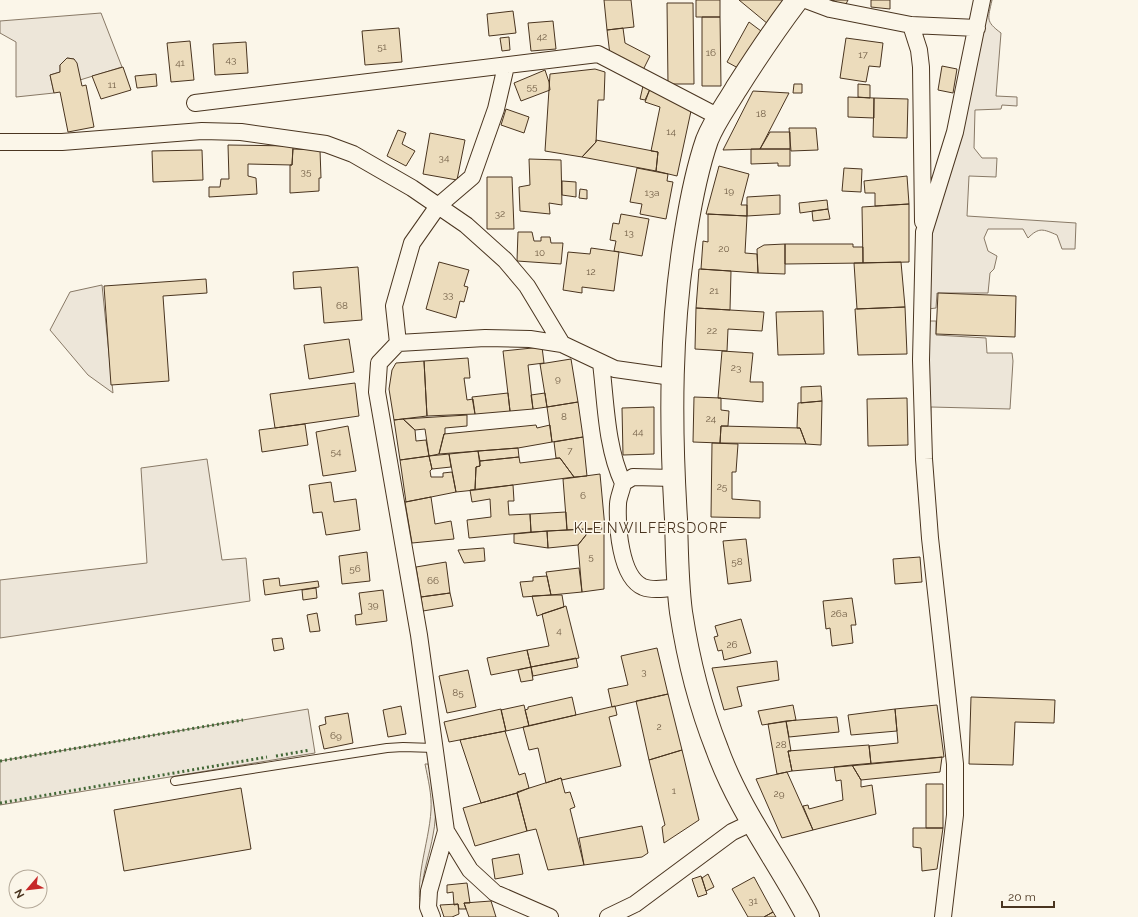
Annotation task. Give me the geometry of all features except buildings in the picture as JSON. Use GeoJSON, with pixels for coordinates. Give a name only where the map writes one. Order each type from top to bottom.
{"type":"FeatureCollection","features":[{"type":"Feature","properties":{"kind":"main road"},"geometry":{"type":"LineString","coordinates":[[796,0],[772,34],[719,117],[708,138],[700,162],[690,208],[676,301],[672,377],[673,478],[681,611],[695,679],[716,748],[732,786],[751,823],[808,917]]}},
{"type":"Feature","properties":{"kind":"street"},"geometry":{"type":"LineString","coordinates":[[806,0],[830,9],[911,25],[977,28]]}},
{"type":"Feature","properties":{"kind":"street"},"geometry":{"type":"LineString","coordinates":[[924,232],[951,148],[982,0]]}},
{"type":"Feature","properties":{"kind":"street"},"geometry":{"type":"LineString","coordinates":[[911,25],[919,50],[921,67],[924,232],[921,360],[924,459],[930,538],[957,794],[943,917]]}},
{"type":"Feature","properties":{"kind":"street"},"geometry":{"type":"LineString","coordinates":[[195,102],[598,54],[719,117]]}},
{"type":"Feature","properties":{"kind":"street"},"geometry":{"type":"LineString","coordinates":[[398,343],[394,306],[412,243],[438,206],[472,176],[496,109],[506,66]]}},
{"type":"Feature","properties":{"kind":"street"},"geometry":{"type":"LineString","coordinates":[[0,142],[62,142],[202,131],[241,132],[326,144],[353,154],[412,188],[466,225],[505,260],[527,286],[562,344]]}},
{"type":"Feature","properties":{"kind":"street"},"geometry":{"type":"LineString","coordinates":[[550,917],[495,893],[470,870],[446,831],[419,635],[377,392],[379,363],[398,343],[485,338],[530,339],[562,344],[615,369],[672,377]]}},
{"type":"Feature","properties":{"kind":"street"},"geometry":{"type":"LineString","coordinates":[[601,363],[612,452],[616,467],[623,483],[618,503],[622,555],[628,572],[634,582],[643,587],[680,587]]}},
{"type":"Feature","properties":{"kind":"street"},"geometry":{"type":"LineString","coordinates":[[623,483],[633,477],[673,478]]}},
{"type":"Feature","properties":{"kind":"street"},"geometry":{"type":"LineString","coordinates":[[608,917],[635,904],[732,832],[751,823]]}},
{"type":"Feature","properties":{"kind":"street"},"geometry":{"type":"LineString","coordinates":[[432,917],[428,907],[429,891],[446,831]]}},
{"type":"Feature","properties":{"kind":"lane"},"geometry":{"type":"LineString","coordinates":[[175,781],[387,748],[434,748]]}},
{"type":"Feature","properties":{"kind":"shaded area"},"geometry":{"type":"Polygon","coordinates":[[[988,0],[992,0],[989,16],[990,22],[1001,33],[996,96],[1017,97],[1017,106],[1002,105],[1001,109],[975,110],[974,148],[982,158],[997,158],[996,177],[969,176],[967,216],[1076,223],[1075,249],[1062,249],[1057,235],[1045,230],[1035,232],[1028,238],[1023,229],[988,229],[984,238],[988,251],[997,256],[994,269],[990,273],[988,293],[937,293],[936,308],[928,309],[931,233],[988,0]]]}},
{"type":"Feature","properties":{"kind":"shaded area"},"geometry":{"type":"Polygon","coordinates":[[[101,13],[122,67],[80,80],[74,59],[67,58],[60,65],[60,72],[50,75],[54,93],[16,97],[16,42],[0,33],[0,21],[101,13]]]}},
{"type":"Feature","properties":{"kind":"shaded area"},"geometry":{"type":"Polygon","coordinates":[[[102,285],[113,393],[88,375],[50,330],[70,292],[102,285]]]}},
{"type":"Feature","properties":{"kind":"shaded area"},"geometry":{"type":"Polygon","coordinates":[[[929,321],[936,321],[936,335],[986,338],[987,353],[1012,353],[1013,361],[1010,409],[931,407],[932,485],[927,427],[929,321]]]}},
{"type":"Feature","properties":{"kind":"shaded area"},"geometry":{"type":"Polygon","coordinates":[[[207,459],[222,560],[246,558],[250,601],[0,638],[0,580],[147,563],[141,468],[207,459]]]}},
{"type":"Feature","properties":{"kind":"shaded area"},"geometry":{"type":"Polygon","coordinates":[[[932,485],[948,653],[936,530],[932,485]]]}},
{"type":"Feature","properties":{"kind":"shaded area"},"geometry":{"type":"Polygon","coordinates":[[[308,709],[315,753],[0,805],[0,761],[308,709]]]}},
{"type":"Feature","properties":{"kind":"shaded area"},"geometry":{"type":"Polygon","coordinates":[[[425,764],[428,764],[434,790],[435,826],[422,889],[426,917],[423,917],[419,891],[420,877],[431,810],[430,787],[425,764]]]}},
{"type":"Feature","properties":{"kind":"hedge"},"geometry":{"type":"LineString","coordinates":[[0,761],[243,720]]}},
{"type":"Feature","properties":{"kind":"hedge"},"geometry":{"type":"LineString","coordinates":[[276,756],[310,750]]}},
{"type":"Feature","properties":{"kind":"hedge"},"geometry":{"type":"LineString","coordinates":[[0,803],[267,757]]}},
{"type":"Feature","properties":{"kind":"district","name":"KLEINWILFERSDORF"},"geometry":{"type":"Point","coordinates":[651,528]}}]}
